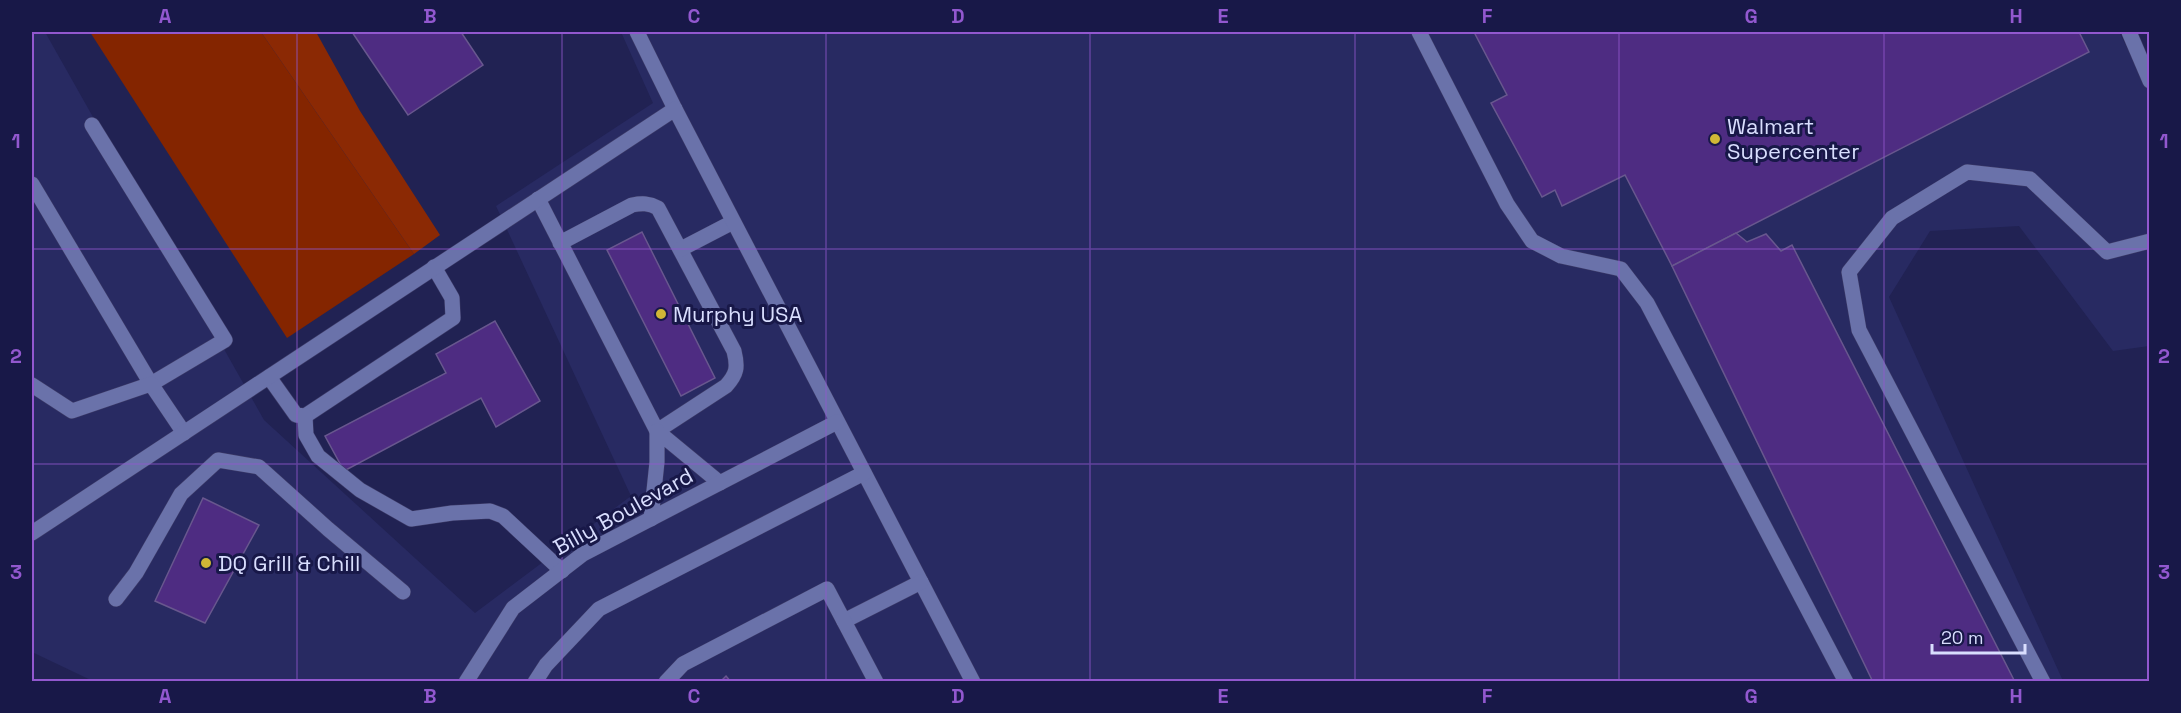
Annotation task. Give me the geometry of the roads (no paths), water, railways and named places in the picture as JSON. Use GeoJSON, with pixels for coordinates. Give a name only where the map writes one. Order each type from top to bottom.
{"type":"FeatureCollection","features":[{"type":"Feature","properties":{"kind":"street"},"geometry":{"type":"LineString","coordinates":[[637,32],[733,222],[974,681]]}},
{"type":"Feature","properties":{"kind":"street"},"geometry":{"type":"LineString","coordinates":[[1419,32],[1507,204],[1532,241],[1562,256],[1621,270],[1647,303],[1846,681]]}},
{"type":"Feature","properties":{"kind":"street"},"geometry":{"type":"LineString","coordinates":[[2130,32],[2150,81]]}},
{"type":"Feature","properties":{"kind":"street"},"geometry":{"type":"LineString","coordinates":[[32,533],[675,110]]}},
{"type":"Feature","properties":{"kind":"street"},"geometry":{"type":"LineString","coordinates":[[32,385],[72,411],[151,384],[225,340],[92,125]]}},
{"type":"Feature","properties":{"kind":"street"},"geometry":{"type":"LineString","coordinates":[[2043,681],[1859,330],[1849,272],[1892,218],[1967,172],[2030,179],[2107,252],[2150,240]]}},
{"type":"Feature","properties":{"kind":"street"},"geometry":{"type":"LineString","coordinates":[[32,184],[151,384],[183,433]]}},
{"type":"Feature","properties":{"kind":"street"},"geometry":{"type":"LineString","coordinates":[[538,199],[657,431],[720,483]]}},
{"type":"Feature","properties":{"kind":"street"},"geometry":{"type":"LineString","coordinates":[[560,243],[633,205],[641,203],[657,208],[734,351],[738,368],[735,376],[726,386],[657,431]]}},
{"type":"Feature","properties":{"kind":"street"},"geometry":{"type":"LineString","coordinates":[[681,249],[733,222]]}},
{"type":"Feature","properties":{"kind":"street"},"geometry":{"type":"LineString","coordinates":[[269,377],[296,415],[305,416],[453,318],[452,298],[434,267]]}},
{"type":"Feature","properties":{"kind":"street"},"geometry":{"type":"LineString","coordinates":[[305,416],[306,435],[318,456],[360,490],[411,519],[452,513],[490,511],[503,516],[561,571]]}},
{"type":"Feature","properties":{"kind":"street","name":"Billy Boulevard"},"geometry":{"type":"LineString","coordinates":[[466,681],[513,608],[583,554],[837,422]]}},
{"type":"Feature","properties":{"kind":"street"},"geometry":{"type":"LineString","coordinates":[[651,519],[657,462],[657,431]]}},
{"type":"Feature","properties":{"kind":"street"},"geometry":{"type":"LineString","coordinates":[[116,599],[135,573],[181,494],[218,460],[259,467],[403,592]]}},
{"type":"Feature","properties":{"kind":"street"},"geometry":{"type":"LineString","coordinates":[[535,681],[546,665],[599,609],[864,473]]}},
{"type":"Feature","properties":{"kind":"street"},"geometry":{"type":"LineString","coordinates":[[844,621],[921,582]]}},
{"type":"Feature","properties":{"kind":"street"},"geometry":{"type":"LineString","coordinates":[[666,681],[683,664],[827,589],[876,681]]}},
{"type":"Feature","properties":{"kind":"place","name":"Walmart Supercenter"},"geometry":{"type":"Point","coordinates":[1715,139]}},
{"type":"Feature","properties":{"kind":"place","name":"Murphy USA"},"geometry":{"type":"Point","coordinates":[661,314]}},
{"type":"Feature","properties":{"kind":"place","name":"DQ Grill & Chill"},"geometry":{"type":"Point","coordinates":[206,563]}}]}
